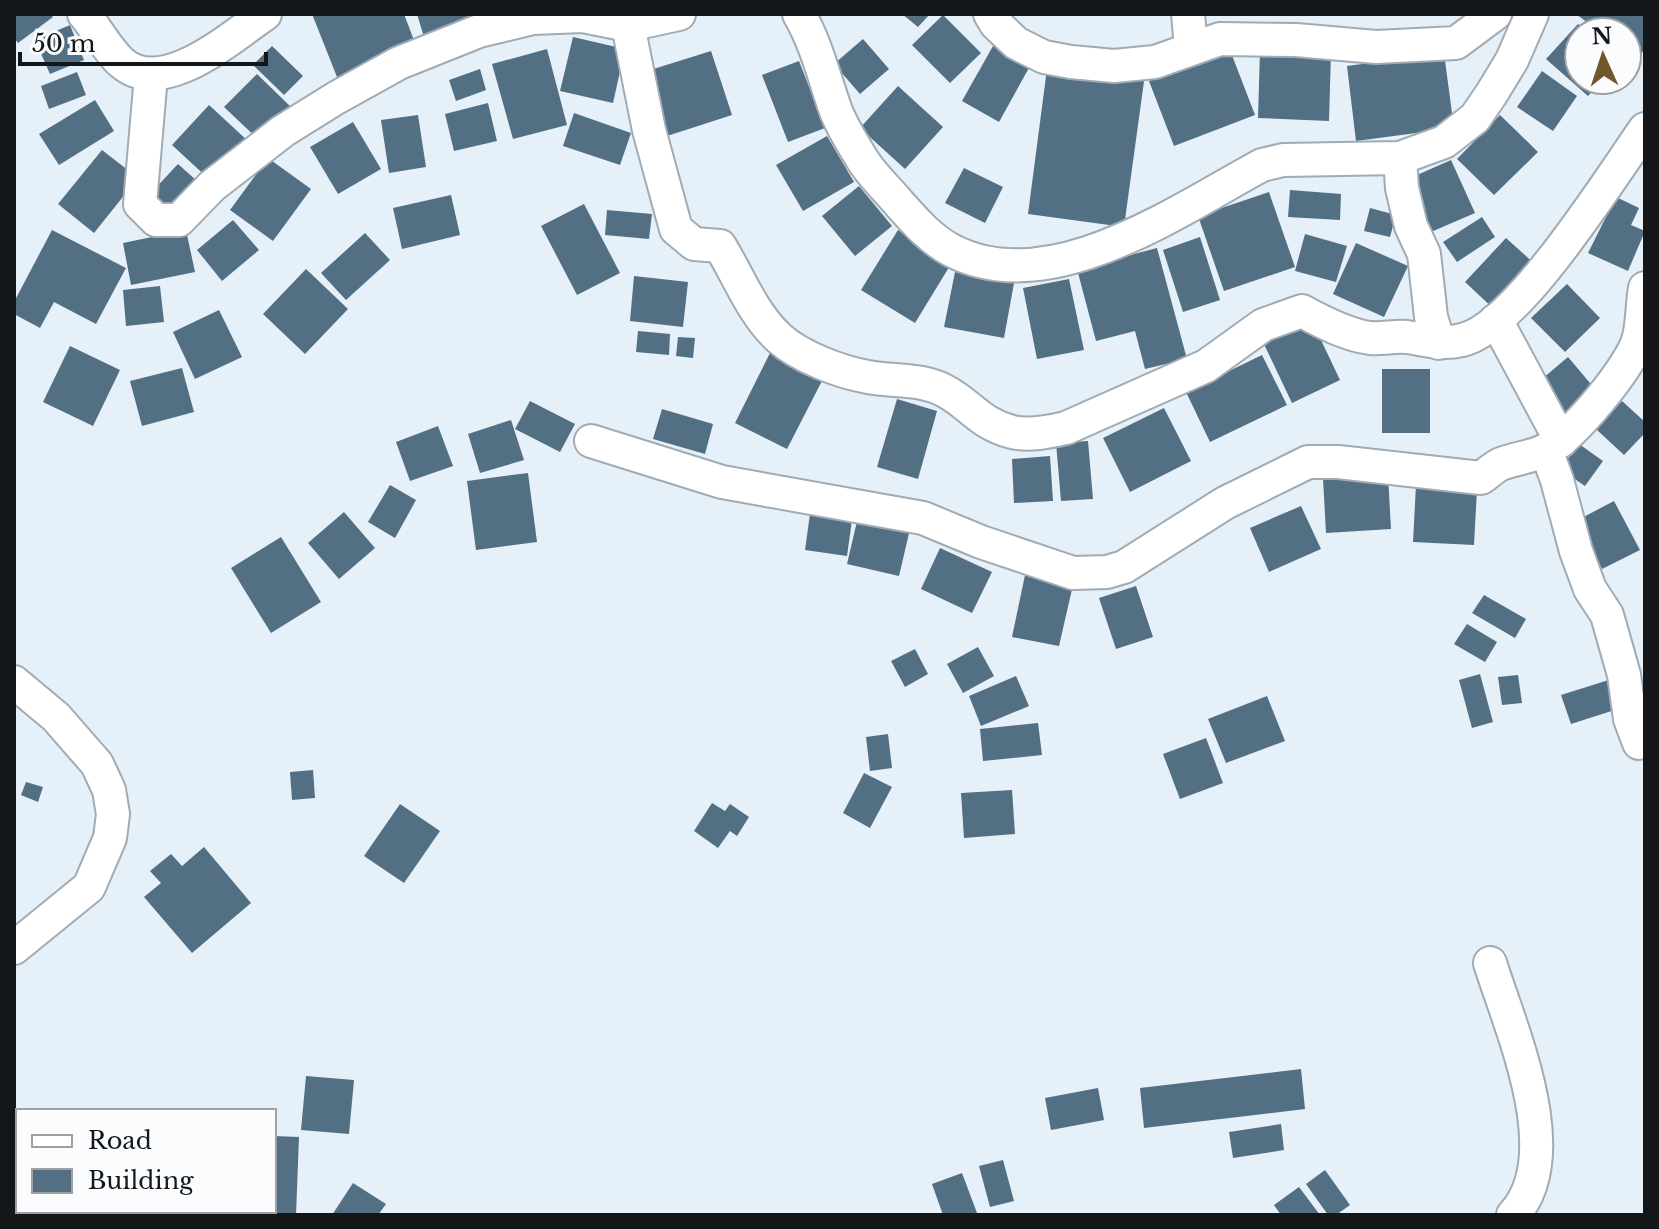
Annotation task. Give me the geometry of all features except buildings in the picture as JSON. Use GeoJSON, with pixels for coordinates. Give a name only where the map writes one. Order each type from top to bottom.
{"type":"FeatureCollection","features":[{"type":"Feature","properties":{"kind":"street"},"geometry":{"type":"LineString","coordinates":[[84,14],[121,62],[133,70],[151,75],[170,72],[189,63],[265,14]]}},
{"type":"Feature","properties":{"kind":"street"},"geometry":{"type":"LineString","coordinates":[[151,75],[140,204],[156,220],[179,220],[212,186],[283,131],[399,63],[479,31],[533,18],[583,16],[628,25],[679,14]]}},
{"type":"Feature","properties":{"kind":"street"},"geometry":{"type":"LineString","coordinates":[[799,14],[816,48],[837,114],[864,162],[916,223],[950,249],[981,262],[1013,266],[1040,265],[1141,231],[1262,165],[1283,160],[1400,158],[1444,142],[1475,118],[1512,60],[1532,14]]}},
{"type":"Feature","properties":{"kind":"street"},"geometry":{"type":"LineString","coordinates":[[990,14],[1016,43],[1044,57],[1114,66],[1155,62],[1220,39],[1296,40],[1376,47],[1456,43],[1495,14]]}},
{"type":"Feature","properties":{"kind":"street"},"geometry":{"type":"LineString","coordinates":[[1188,14],[1191,47]]}},
{"type":"Feature","properties":{"kind":"street"},"geometry":{"type":"LineString","coordinates":[[628,25],[649,130],[676,229],[694,244],[720,246],[761,318],[781,340],[809,356],[845,370],[943,390],[990,424],[1014,433],[1066,428],[1206,366],[1263,325],[1302,311],[1327,324],[1369,338],[1407,337],[1439,343],[1464,340],[1496,320],[1546,269],[1645,129]]}},
{"type":"Feature","properties":{"kind":"street"},"geometry":{"type":"LineString","coordinates":[[1400,158],[1402,188],[1411,226],[1424,254],[1431,317],[1439,343]]}},
{"type":"Feature","properties":{"kind":"street"},"geometry":{"type":"LineString","coordinates":[[591,441],[722,482],[923,518],[1050,567],[1091,574],[1124,567],[1225,503],[1308,462],[1338,462],[1481,478],[1500,465],[1554,446],[1615,380],[1635,349],[1645,288]]}},
{"type":"Feature","properties":{"kind":"street"},"geometry":{"type":"LineString","coordinates":[[1496,320],[1554,446],[1557,480],[1576,551],[1590,589],[1607,615],[1624,675],[1630,719],[1639,743]]}},
{"type":"Feature","properties":{"kind":"street"},"geometry":{"type":"LineString","coordinates":[[14,682],[56,717],[97,764],[109,790],[113,814],[110,838],[89,887],[14,948]]}},
{"type":"Feature","properties":{"kind":"street"},"geometry":{"type":"LineString","coordinates":[[1490,963],[1534,1107],[1537,1133],[1530,1186],[1513,1215]]}}]}
